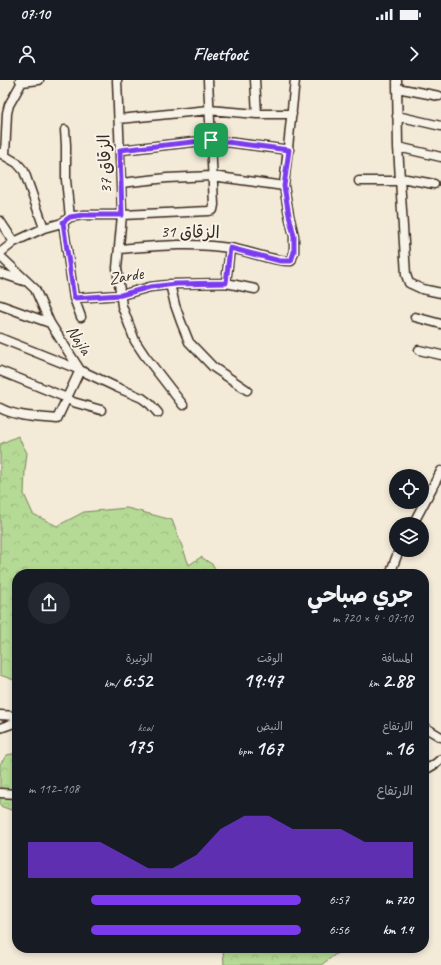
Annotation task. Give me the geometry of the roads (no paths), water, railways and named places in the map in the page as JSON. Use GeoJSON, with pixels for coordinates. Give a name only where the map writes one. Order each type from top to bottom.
{"type":"FeatureCollection","features":[{"type":"Feature","properties":{"kind":"street"},"geometry":{"type":"LineString","coordinates":[[39,80],[21,81],[9,105],[3,154],[18,163],[24,171],[44,228]]}},
{"type":"Feature","properties":{"kind":"street","name":"الزقاق 37"},"geometry":{"type":"LineString","coordinates":[[117,80],[122,215],[117,268],[122,306],[135,341],[182,405]]}},
{"type":"Feature","properties":{"kind":"street"},"geometry":{"type":"LineString","coordinates":[[0,253],[14,242],[44,228],[63,222],[70,217],[83,215],[122,215],[213,210],[208,80]]}},
{"type":"Feature","properties":{"kind":"street"},"geometry":{"type":"LineString","coordinates":[[255,80],[257,114]]}},
{"type":"Feature","properties":{"kind":"street","name":"الزقاق 31"},"geometry":{"type":"LineString","coordinates":[[119,249],[165,245],[208,245],[230,248],[280,261],[291,261],[294,252],[294,236],[284,186],[289,150],[295,80]]}},
{"type":"Feature","properties":{"kind":"street"},"geometry":{"type":"LineString","coordinates":[[439,96],[397,84],[398,147],[406,276],[409,283],[422,289],[441,293]]}},
{"type":"Feature","properties":{"kind":"street"},"geometry":{"type":"LineString","coordinates":[[119,119],[209,110],[257,114],[292,114]]}},
{"type":"Feature","properties":{"kind":"street"},"geometry":{"type":"LineString","coordinates":[[397,116],[441,126]]}},
{"type":"Feature","properties":{"kind":"street"},"geometry":{"type":"LineString","coordinates":[[65,130],[66,180],[70,217]]}},
{"type":"Feature","properties":{"kind":"street"},"geometry":{"type":"LineString","coordinates":[[120,150],[211,140],[289,150]]}},
{"type":"Feature","properties":{"kind":"street"},"geometry":{"type":"LineString","coordinates":[[398,147],[441,157]]}},
{"type":"Feature","properties":{"kind":"street"},"geometry":{"type":"LineString","coordinates":[[121,183],[167,178],[212,176],[284,186]]}},
{"type":"Feature","properties":{"kind":"street"},"geometry":{"type":"LineString","coordinates":[[359,181],[401,179],[434,184]]}},
{"type":"Feature","properties":{"kind":"street"},"geometry":{"type":"LineString","coordinates":[[0,221],[14,242]]}},
{"type":"Feature","properties":{"kind":"street"},"geometry":{"type":"LineString","coordinates":[[63,222],[74,298],[81,317]]}},
{"type":"Feature","properties":{"kind":"street"},"geometry":{"type":"LineString","coordinates":[[226,283],[230,248]]}},
{"type":"Feature","properties":{"kind":"street","name":"Najla"},"geometry":{"type":"LineString","coordinates":[[0,256],[35,289],[50,323],[80,370],[57,419],[18,415],[0,408]]}},
{"type":"Feature","properties":{"kind":"street"},"geometry":{"type":"LineString","coordinates":[[0,273],[27,282]]}},
{"type":"Feature","properties":{"kind":"street","name":"Zarde"},"geometry":{"type":"LineString","coordinates":[[74,298],[121,295],[150,287],[170,284],[226,283],[255,289]]}},
{"type":"Feature","properties":{"kind":"street"},"geometry":{"type":"LineString","coordinates":[[170,284],[180,322],[189,342],[213,367],[247,390]]}},
{"type":"Feature","properties":{"kind":"street"},"geometry":{"type":"LineString","coordinates":[[0,305],[50,323]]}},
{"type":"Feature","properties":{"kind":"street"},"geometry":{"type":"LineString","coordinates":[[415,317],[441,324]]}},
{"type":"Feature","properties":{"kind":"street"},"geometry":{"type":"LineString","coordinates":[[0,338],[80,370],[142,398],[158,412]]}},
{"type":"Feature","properties":{"kind":"street"},"geometry":{"type":"LineString","coordinates":[[419,350],[441,355]]}},
{"type":"Feature","properties":{"kind":"street"},"geometry":{"type":"LineString","coordinates":[[0,370],[67,398],[73,402],[101,410]]}},
{"type":"Feature","properties":{"kind":"street"},"geometry":{"type":"LineString","coordinates":[[417,517],[441,471]]}},
{"type":"Feature","properties":{"kind":"street"},"geometry":{"type":"LineString","coordinates":[[392,569],[396,557]]}},
{"type":"Feature","properties":{"kind":"street"},"geometry":{"type":"LineString","coordinates":[[0,715],[12,716]]}},
{"type":"Feature","properties":{"kind":"street"},"geometry":{"type":"LineString","coordinates":[[0,728],[12,724]]}},
{"type":"Feature","properties":{"kind":"street"},"geometry":{"type":"LineString","coordinates":[[429,730],[441,737]]}},
{"type":"Feature","properties":{"kind":"street"},"geometry":{"type":"LineString","coordinates":[[429,768],[441,759]]}},
{"type":"Feature","properties":{"kind":"street"},"geometry":{"type":"LineString","coordinates":[[0,793],[12,794]]}}]}
